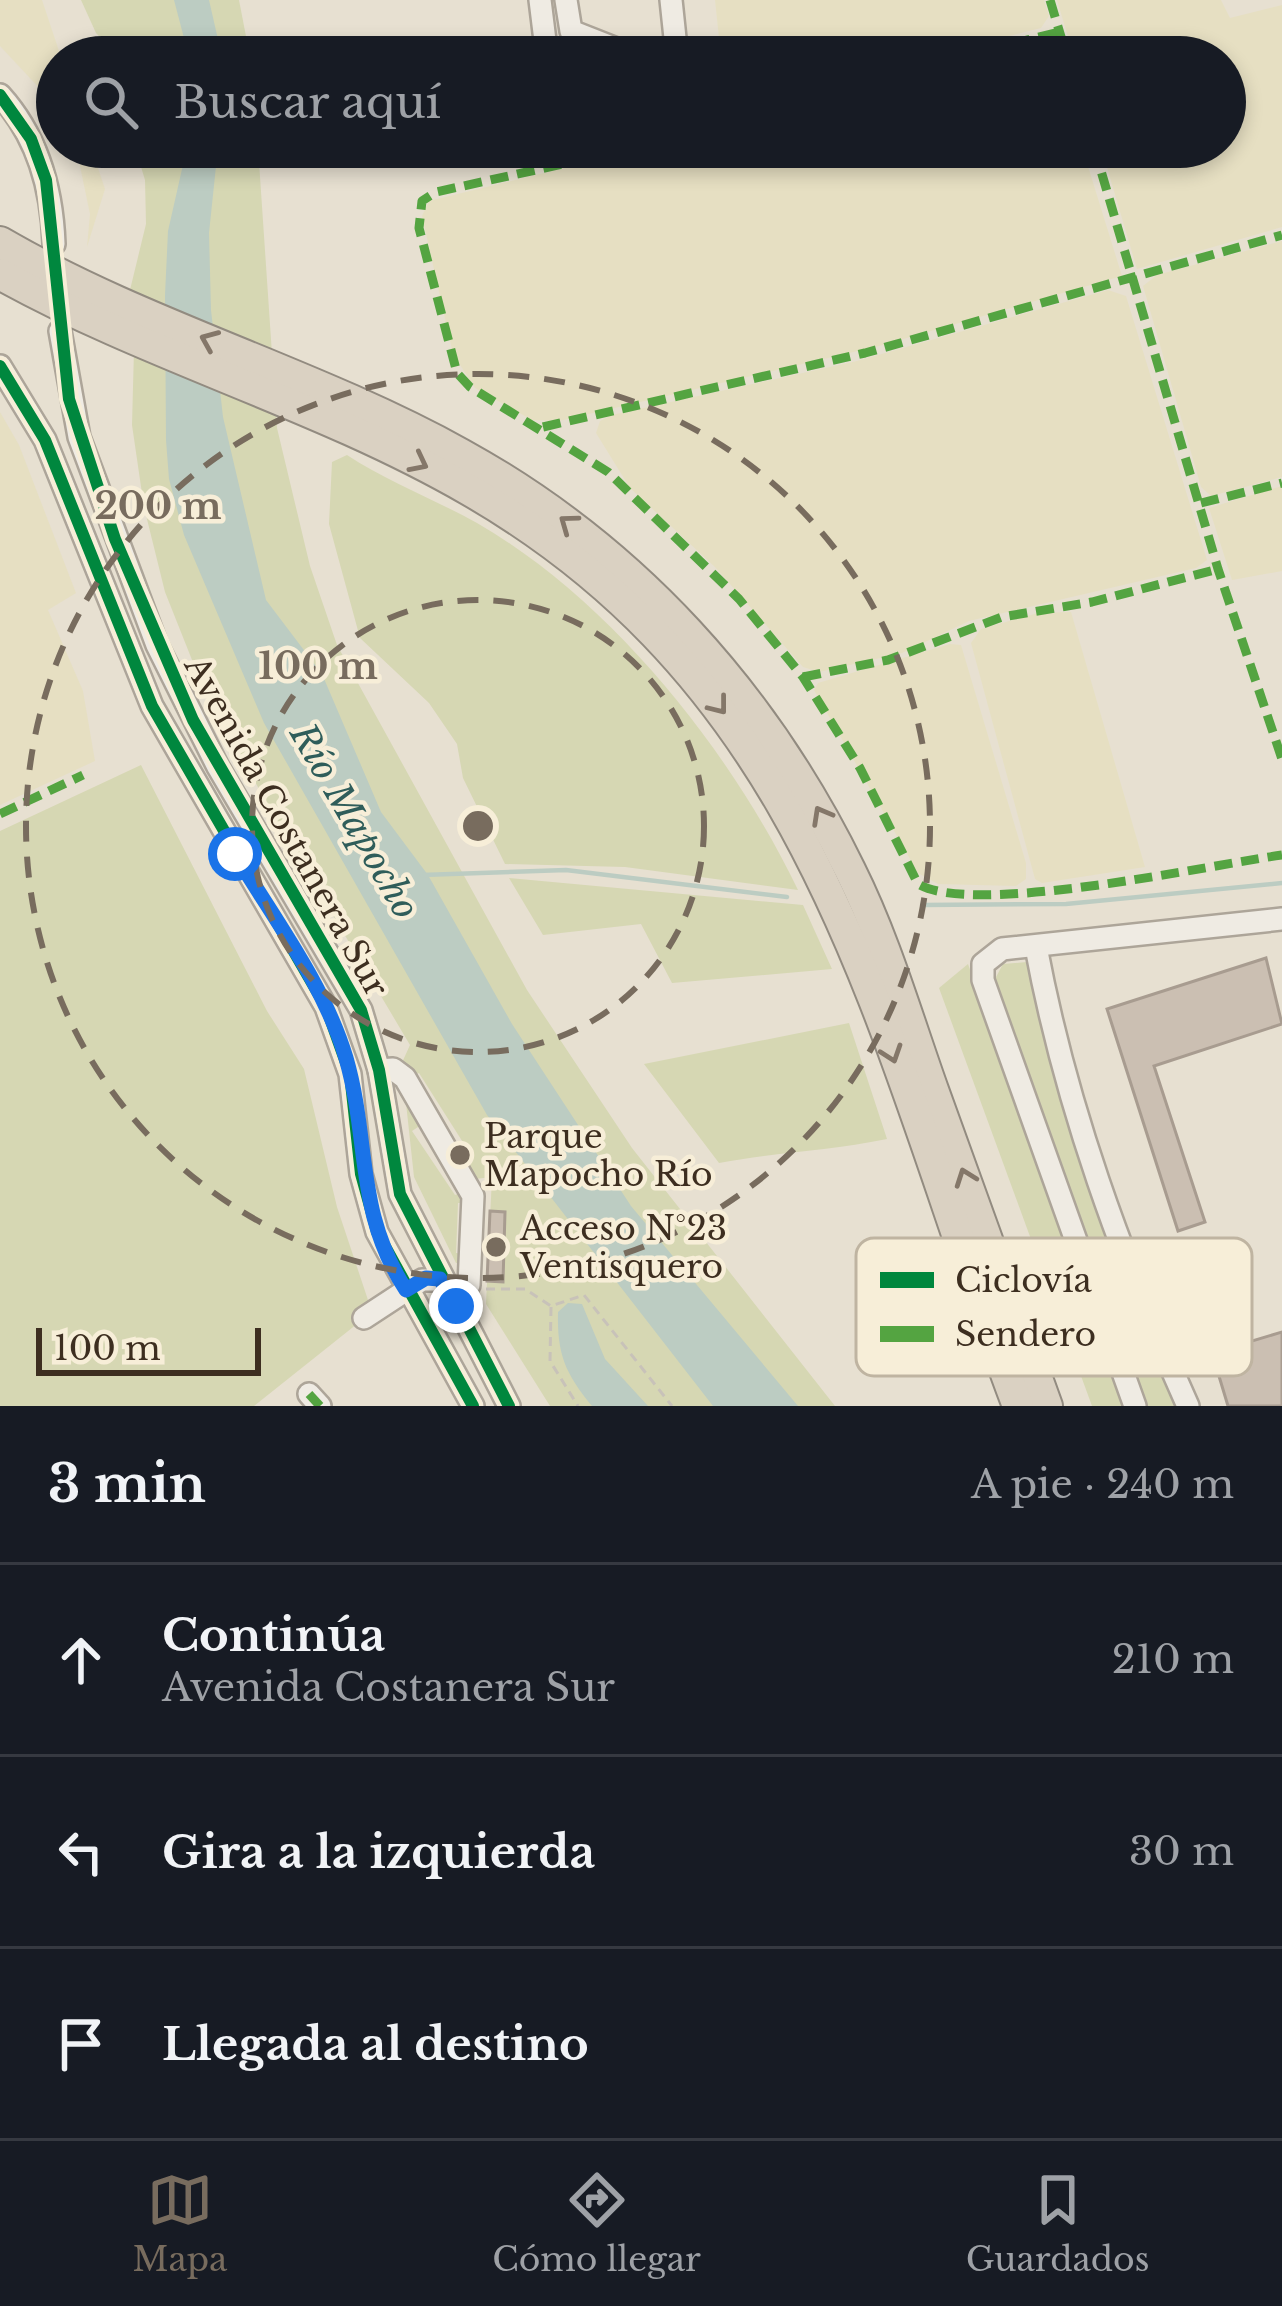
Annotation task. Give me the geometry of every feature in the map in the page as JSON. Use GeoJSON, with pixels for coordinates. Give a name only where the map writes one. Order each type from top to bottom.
{"type":"FeatureCollection","features":[{"type":"Feature","properties":{"kind":"highway"},"geometry":{"type":"LineString","coordinates":[[0,242],[110,298],[460,453],[557,514],[668,610],[761,716],[828,826],[873,922],[987,1238]]}},
{"type":"Feature","properties":{"kind":"highway"},"geometry":{"type":"LineString","coordinates":[[0,274],[117,333],[313,414],[432,470],[566,554],[667,646],[755,754],[799,826],[844,925],[957,1238]]}},
{"type":"Feature","properties":{"kind":"highway"},"geometry":{"type":"LineString","coordinates":[[1007,1376],[1018,1406]]}},
{"type":"Feature","properties":{"kind":"highway"},"geometry":{"type":"LineString","coordinates":[[1036,1376],[1047,1406]]}},
{"type":"Feature","properties":{"kind":"street"},"geometry":{"type":"LineString","coordinates":[[540,0],[544,36]]}},
{"type":"Feature","properties":{"kind":"street"},"geometry":{"type":"LineString","coordinates":[[566,0],[571,32],[582,36]]}},
{"type":"Feature","properties":{"kind":"street"},"geometry":{"type":"LineString","coordinates":[[671,0],[675,36]]}},
{"type":"Feature","properties":{"kind":"street"},"geometry":{"type":"LineString","coordinates":[[0,95],[23,124],[36,152]]}},
{"type":"Feature","properties":{"kind":"street"},"geometry":{"type":"LineString","coordinates":[[41,168],[55,244]]}},
{"type":"Feature","properties":{"kind":"street","name":"Avenida Costanera Sur"},"geometry":{"type":"LineString","coordinates":[[60,331],[69,399],[98,490],[174,683],[351,991],[379,1070],[400,1195],[509,1406]]}},
{"type":"Feature","properties":{"kind":"street","name":"Avenida Costanera Sur"},"geometry":{"type":"LineString","coordinates":[[0,366],[30,411],[152,706],[337,1030],[354,1093],[370,1214],[406,1290],[473,1406]]}},
{"type":"Feature","properties":{"kind":"street"},"geometry":{"type":"LineString","coordinates":[[30,411],[46,398],[69,399]]}},
{"type":"Feature","properties":{"kind":"street"},"geometry":{"type":"LineString","coordinates":[[68,501],[83,502],[98,490]]}},
{"type":"Feature","properties":{"kind":"street"},"geometry":{"type":"LineString","coordinates":[[1075,1238],[982,980],[986,959],[1002,949],[1282,919]]}},
{"type":"Feature","properties":{"kind":"street"},"geometry":{"type":"LineString","coordinates":[[1036,946],[1060,1065],[1117,1238]]}},
{"type":"Feature","properties":{"kind":"street"},"geometry":{"type":"LineString","coordinates":[[379,1070],[393,1069],[405,1078],[473,1196],[469,1279],[456,1306]]}},
{"type":"Feature","properties":{"kind":"street"},"geometry":{"type":"LineString","coordinates":[[364,1318],[426,1278],[442,1280]]}},
{"type":"Feature","properties":{"kind":"street"},"geometry":{"type":"LineString","coordinates":[[1124,1376],[1135,1406]]}},
{"type":"Feature","properties":{"kind":"street"},"geometry":{"type":"LineString","coordinates":[[1175,1376],[1188,1406]]}},
{"type":"Feature","properties":{"kind":"path"},"geometry":{"type":"LineString","coordinates":[[469,1279],[494,1290],[525,1289],[550,1306]]}},
{"type":"Feature","properties":{"kind":"path"},"geometry":{"type":"LineString","coordinates":[[494,1290],[507,1309]]}},
{"type":"Feature","properties":{"kind":"path"},"geometry":{"type":"LineString","coordinates":[[550,1306],[584,1295],[591,1300],[672,1406]]}},
{"type":"Feature","properties":{"kind":"path"},"geometry":{"type":"LineString","coordinates":[[550,1306],[550,1361],[578,1406]]}},
{"type":"Feature","properties":{"kind":"path"},"geometry":{"type":"LineString","coordinates":[[531,1347],[568,1406]]}},
{"type":"Feature","properties":{"kind":"shaded area"},"geometry":{"type":"Polygon","coordinates":[[[0,0],[42,0],[54,36],[36,36],[36,85],[0,46],[0,0]]]}},
{"type":"Feature","properties":{"kind":"shaded area"},"geometry":{"type":"Polygon","coordinates":[[[715,0],[1044,0],[1049,16],[1041,28],[1009,36],[719,36],[715,0]]]}},
{"type":"Feature","properties":{"kind":"shaded area"},"geometry":{"type":"Polygon","coordinates":[[[1057,0],[1221,0],[1230,18],[1282,5],[1282,227],[1137,269],[1107,168],[1246,168],[1246,36],[1068,36],[1057,0]]]}},
{"type":"Feature","properties":{"kind":"shaded area"},"geometry":{"type":"Polygon","coordinates":[[[80,168],[98,168],[105,189],[87,247],[90,214],[80,168]]]}},
{"type":"Feature","properties":{"kind":"shaded area"},"geometry":{"type":"Polygon","coordinates":[[[564,168],[1089,168],[1122,276],[879,346],[559,421],[532,420],[475,388],[453,354],[422,216],[429,201],[564,168]]]}},
{"type":"Feature","properties":{"kind":"shaded area"},"geometry":{"type":"Polygon","coordinates":[[[1282,241],[1282,477],[1211,496],[1201,487],[1143,286],[1157,275],[1282,241]]]}},
{"type":"Feature","properties":{"kind":"shaded area"},"geometry":{"type":"Polygon","coordinates":[[[1108,290],[1126,296],[1207,560],[1196,568],[969,621],[902,653],[819,672],[803,667],[715,567],[630,488],[596,433],[600,421],[612,415],[857,361],[1108,290]]]}},
{"type":"Feature","properties":{"kind":"shaded area"},"geometry":{"type":"Polygon","coordinates":[[[0,412],[19,445],[76,593],[48,610],[83,691],[95,761],[0,805],[0,412]]]}},
{"type":"Feature","properties":{"kind":"shaded area"},"geometry":{"type":"Polygon","coordinates":[[[1282,486],[1282,571],[1232,580],[1209,508],[1282,486]]]}},
{"type":"Feature","properties":{"kind":"shaded area"},"geometry":{"type":"Polygon","coordinates":[[[1071,612],[1145,867],[1042,883],[1035,879],[971,643],[981,629],[1038,613],[1071,612]]]}},
{"type":"Feature","properties":{"kind":"shaded area"},"geometry":{"type":"Polygon","coordinates":[[[950,644],[961,645],[1026,863],[1026,879],[1016,886],[938,884],[918,873],[814,690],[818,683],[950,644]]]}},
{"type":"Feature","properties":{"kind":"green space"},"geometry":{"type":"Polygon","coordinates":[[[81,0],[239,0],[246,36],[99,36],[81,0]]]}},
{"type":"Feature","properties":{"kind":"green space"},"geometry":{"type":"Polygon","coordinates":[[[141,168],[259,168],[277,428],[310,566],[337,645],[527,990],[632,1148],[835,1406],[550,1406],[486,1304],[492,1177],[475,1179],[463,1161],[471,1155],[419,1073],[407,1079],[400,1067],[410,1045],[267,804],[198,675],[165,592],[144,507],[132,425],[135,311],[130,290],[146,224],[141,168]]]}},
{"type":"Feature","properties":{"kind":"green space"},"geometry":{"type":"Polygon","coordinates":[[[347,455],[477,523],[527,555],[620,637],[703,733],[739,785],[798,890],[625,867],[505,864],[463,778],[457,744],[429,703],[360,638],[329,524],[332,462],[347,455]]]}},
{"type":"Feature","properties":{"kind":"green space"},"geometry":{"type":"Polygon","coordinates":[[[141,765],[267,1011],[304,1069],[337,1207],[372,1312],[254,1406],[0,1406],[0,831],[141,765]]]}},
{"type":"Feature","properties":{"kind":"green space"},"geometry":{"type":"Polygon","coordinates":[[[509,878],[803,905],[832,969],[672,983],[641,924],[543,935],[509,878]]]}},
{"type":"Feature","properties":{"kind":"green space"},"geometry":{"type":"Polygon","coordinates":[[[1027,962],[1096,1194],[1114,1238],[1087,1238],[995,979],[1003,964],[1027,962]]]}},
{"type":"Feature","properties":{"kind":"green space"},"geometry":{"type":"Polygon","coordinates":[[[968,964],[1065,1238],[1031,1238],[939,988],[968,964]]]}},
{"type":"Feature","properties":{"kind":"green space"},"geometry":{"type":"Polygon","coordinates":[[[849,1023],[887,1139],[719,1163],[644,1064],[849,1023]]]}},
{"type":"Feature","properties":{"kind":"green space"},"geometry":{"type":"Polygon","coordinates":[[[406,1103],[421,1125],[412,1131],[455,1195],[466,1191],[470,1203],[458,1203],[456,1253],[467,1254],[466,1263],[456,1263],[414,1177],[406,1103]]]}},
{"type":"Feature","properties":{"kind":"green space"},"geometry":{"type":"Polygon","coordinates":[[[1081,1376],[1113,1376],[1124,1406],[1092,1406],[1081,1376]]]}},
{"type":"Feature","properties":{"kind":"green space"},"geometry":{"type":"Polygon","coordinates":[[[1135,1376],[1172,1376],[1184,1406],[1146,1406],[1135,1376]]]}},
{"type":"Feature","properties":{"kind":"water"},"geometry":{"type":"Polygon","coordinates":[[[174,0],[209,0],[217,36],[183,36],[174,0]]]}},
{"type":"Feature","properties":{"kind":"water","name":"Río Mapocho"},"geometry":{"type":"Polygon","coordinates":[[[182,168],[216,168],[209,233],[211,310],[223,417],[266,600],[322,674],[381,812],[428,875],[512,1024],[631,1206],[798,1406],[713,1406],[487,1115],[264,723],[184,535],[169,479],[168,231],[182,168]]]}},
{"type":"Feature","properties":{"kind":"water"},"geometry":{"type":"Polygon","coordinates":[[[568,1303],[582,1304],[605,1359],[648,1406],[592,1406],[564,1362],[558,1312],[568,1303]]]}},
{"type":"Feature","properties":{"kind":"building"},"geometry":{"type":"Polygon","coordinates":[[[1266,958],[1282,1024],[1154,1066],[1205,1222],[1178,1231],[1107,1009],[1266,958]]]}},
{"type":"Feature","properties":{"kind":"building","name":"Acceso N°23 Ventisquero"},"geometry":{"type":"Polygon","coordinates":[[[490,1211],[505,1212],[503,1282],[487,1281],[490,1211]]]}},
{"type":"Feature","properties":{"kind":"building"},"geometry":{"type":"Polygon","coordinates":[[[1282,1332],[1282,1406],[1228,1406],[1219,1376],[1252,1376],[1252,1341],[1282,1332]]]}},
{"type":"Feature","properties":{"kind":"waterway","name":"Río Mapocho"},"geometry":{"type":"LineString","coordinates":[[422,875],[566,870],[787,897]]}},
{"type":"Feature","properties":{"kind":"waterway"},"geometry":{"type":"LineString","coordinates":[[922,905],[1066,904],[1282,883]]}},
{"type":"Feature","properties":{"kind":"marked path"},"geometry":{"type":"LineString","coordinates":[[1050,0],[1061,36]]}},
{"type":"Feature","properties":{"kind":"marked path"},"geometry":{"type":"LineString","coordinates":[[1043,36],[1059,32]]}},
{"type":"Feature","properties":{"kind":"marked path"},"geometry":{"type":"LineString","coordinates":[[545,168],[436,192],[422,201],[419,228],[457,373],[470,387],[608,472],[739,599],[803,677],[860,768],[918,884],[947,893],[1039,892],[1282,855]]}},
{"type":"Feature","properties":{"kind":"marked path"},"geometry":{"type":"LineString","coordinates":[[1100,168],[1218,569],[1282,759]]}},
{"type":"Feature","properties":{"kind":"marked path"},"geometry":{"type":"LineString","coordinates":[[543,427],[865,353],[1282,235]]}},
{"type":"Feature","properties":{"kind":"marked path"},"geometry":{"type":"LineString","coordinates":[[1201,503],[1282,483]]}},
{"type":"Feature","properties":{"kind":"marked path"},"geometry":{"type":"LineString","coordinates":[[803,677],[888,660],[1002,617],[1092,602],[1218,569]]}},
{"type":"Feature","properties":{"kind":"marked path"},"geometry":{"type":"LineString","coordinates":[[0,814],[83,775]]}},
{"type":"Feature","properties":{"kind":"marked path"},"geometry":{"type":"LineString","coordinates":[[309,1394],[320,1406]]}},
{"type":"Feature","properties":{"kind":"cycle path"},"geometry":{"type":"LineString","coordinates":[[0,95],[36,153]]}},
{"type":"Feature","properties":{"kind":"cycle path"},"geometry":{"type":"LineString","coordinates":[[42,168],[69,399],[115,539],[193,720],[361,1010],[379,1070],[400,1194],[509,1406]]}},
{"type":"Feature","properties":{"kind":"cycle path"},"geometry":{"type":"LineString","coordinates":[[0,366],[45,440],[152,706],[326,1007],[350,1074],[361,1174],[377,1232],[473,1406]]}},
{"type":"Feature","properties":{"kind":"place","name":"Parque Mapocho Río"},"geometry":{"type":"Point","coordinates":[460,1155]}},
{"type":"Feature","properties":{"kind":"place","name":"Acceso N°23 Ventisquero"},"geometry":{"type":"Point","coordinates":[496,1247]}},
{"type":"Feature","properties":{"kind":"route"},"geometry":{"type":"LineString","coordinates":[[235,854],[337,1030],[354,1093],[365,1195],[389,1260],[406,1290],[426,1278],[440,1279],[456,1306]]}}]}
